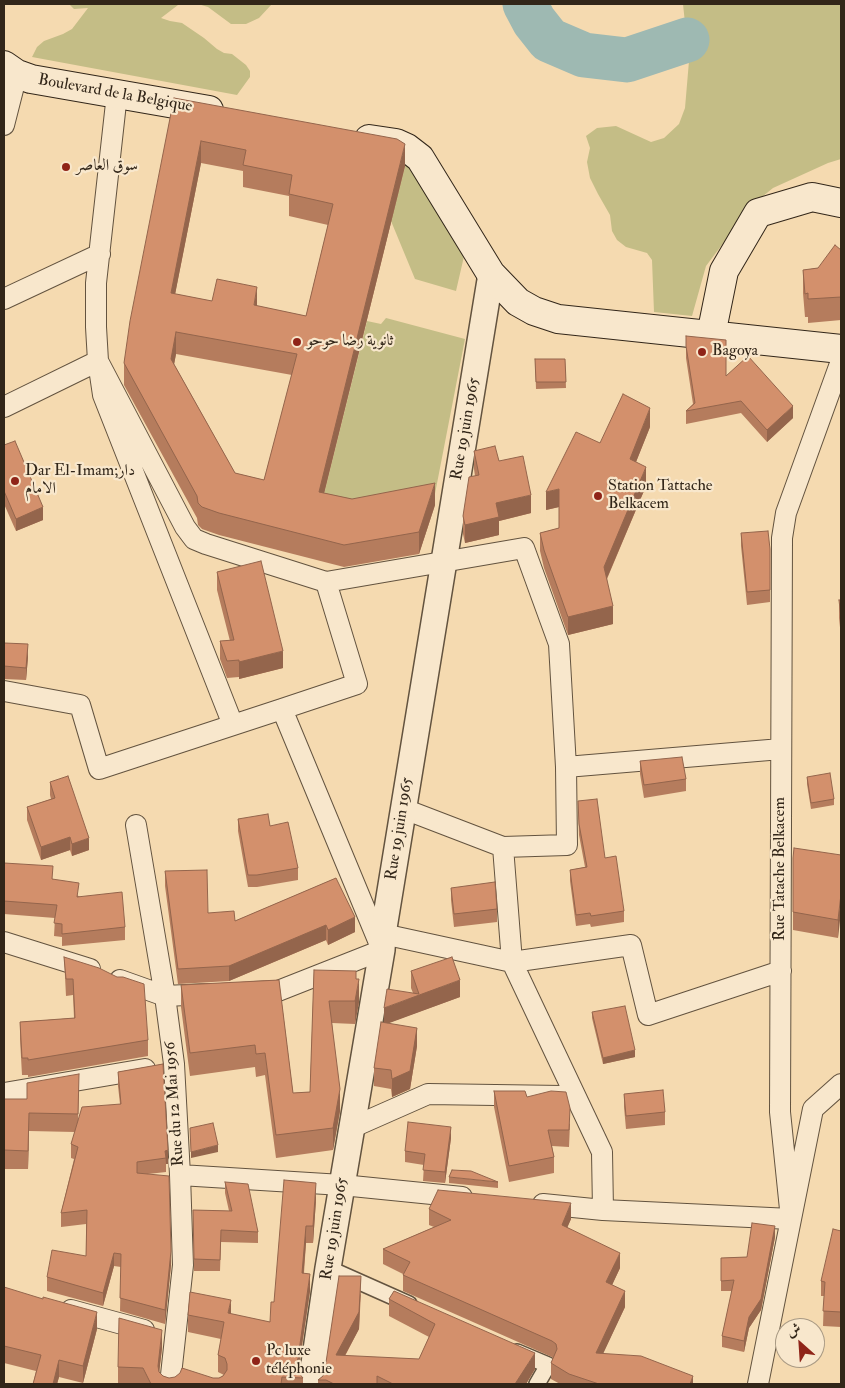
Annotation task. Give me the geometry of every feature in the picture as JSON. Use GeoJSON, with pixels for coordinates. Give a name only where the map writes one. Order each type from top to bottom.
{"type":"FeatureCollection","features":[{"type":"Feature","properties":{"kind":"main road","name":"Boulevard de la Belgique"},"geometry":{"type":"LineString","coordinates":[[10,69],[31,79],[232,114]]}},
{"type":"Feature","properties":{"kind":"main road"},"geometry":{"type":"LineString","coordinates":[[348,135],[396,143],[407,148],[420,158],[491,274],[518,302],[534,311],[558,319],[841,349]]}},
{"type":"Feature","properties":{"kind":"main road"},"geometry":{"type":"LineString","coordinates":[[706,335],[724,271],[758,213],[812,197],[841,203]]}},
{"type":"Feature","properties":{"kind":"street"},"geometry":{"type":"LineString","coordinates":[[4,125],[10,69]]}},
{"type":"Feature","properties":{"kind":"street"},"geometry":{"type":"LineString","coordinates":[[117,94],[96,283],[98,360],[103,394],[233,725]]}},
{"type":"Feature","properties":{"kind":"street"},"geometry":{"type":"LineString","coordinates":[[4,299],[100,254]]}},
{"type":"Feature","properties":{"kind":"street","name":"Rue 19 juin 1965"},"geometry":{"type":"LineString","coordinates":[[311,1384],[328,1268],[491,274]]}},
{"type":"Feature","properties":{"kind":"street"},"geometry":{"type":"LineString","coordinates":[[4,406],[98,360]]}},
{"type":"Feature","properties":{"kind":"street"},"geometry":{"type":"LineString","coordinates":[[98,360],[185,528],[194,539],[326,582],[524,548],[559,644],[566,767],[567,845],[503,847],[404,809]]}},
{"type":"Feature","properties":{"kind":"street","name":"Rue Tatache Belkacem"},"geometry":{"type":"LineString","coordinates":[[758,1384],[791,1219],[780,1112],[782,538],[786,513],[841,361]]}},
{"type":"Feature","properties":{"kind":"street"},"geometry":{"type":"LineString","coordinates":[[4,691],[80,705],[99,769],[357,684],[326,582]]}},
{"type":"Feature","properties":{"kind":"street"},"geometry":{"type":"LineString","coordinates":[[282,709],[382,942]]}},
{"type":"Feature","properties":{"kind":"street"},"geometry":{"type":"LineString","coordinates":[[566,767],[781,749]]}},
{"type":"Feature","properties":{"kind":"street","name":"Rue du 12 Mai 1956"},"geometry":{"type":"LineString","coordinates":[[136,825],[166,996],[174,1064],[183,1265],[175,1339],[177,1376]]}},
{"type":"Feature","properties":{"kind":"street"},"geometry":{"type":"LineString","coordinates":[[503,847],[512,962],[602,1152],[602,1210]]}},
{"type":"Feature","properties":{"kind":"street"},"geometry":{"type":"LineString","coordinates":[[4,942],[103,973],[166,996],[278,991],[382,942],[512,962],[631,946],[648,1016],[781,971]]}},
{"type":"Feature","properties":{"kind":"street"},"geometry":{"type":"LineString","coordinates":[[4,1093],[174,1064]]}},
{"type":"Feature","properties":{"kind":"street"},"geometry":{"type":"LineString","coordinates":[[525,1203],[602,1210],[791,1219],[813,1109],[841,1084]]}},
{"type":"Feature","properties":{"kind":"street"},"geometry":{"type":"LineString","coordinates":[[351,1128],[428,1094],[575,1096]]}},
{"type":"Feature","properties":{"kind":"street"},"geometry":{"type":"LineString","coordinates":[[180,1175],[342,1185],[477,1198]]}},
{"type":"Feature","properties":{"kind":"street"},"geometry":{"type":"LineString","coordinates":[[328,1268],[425,1311]]}},
{"type":"Feature","properties":{"kind":"street"},"geometry":{"type":"LineString","coordinates":[[51,1304],[175,1339]]}},
{"type":"Feature","properties":{"kind":"street"},"geometry":{"type":"LineString","coordinates":[[504,1346],[548,1365],[537,1384]]}},
{"type":"Feature","properties":{"kind":"shaded area"},"geometry":{"type":"Polygon","coordinates":[[[69,4],[186,4],[178,5],[161,18],[182,23],[217,49],[224,53],[232,54],[246,65],[250,71],[250,77],[237,95],[32,57],[37,47],[44,41],[72,29],[88,8],[74,9],[69,4]]]}},
{"type":"Feature","properties":{"kind":"shaded area"},"geometry":{"type":"Polygon","coordinates":[[[198,4],[272,4],[259,18],[246,24],[231,24],[208,7],[198,4]]]}},
{"type":"Feature","properties":{"kind":"shaded area"},"geometry":{"type":"Polygon","coordinates":[[[683,4],[841,4],[841,159],[773,188],[752,205],[706,266],[692,316],[654,312],[652,260],[647,253],[626,247],[617,240],[612,231],[610,215],[590,178],[587,162],[590,148],[586,136],[597,128],[616,126],[651,142],[664,138],[679,124],[685,108],[689,61],[683,4]]]}},
{"type":"Feature","properties":{"kind":"shaded area"},"geometry":{"type":"Polygon","coordinates":[[[406,162],[465,252],[456,291],[415,279],[391,221],[406,162]]]}},
{"type":"Feature","properties":{"kind":"shaded area"},"geometry":{"type":"Polygon","coordinates":[[[386,318],[465,339],[433,504],[319,514],[367,321],[381,324],[386,318]]]}},
{"type":"Feature","properties":{"kind":"building"},"geometry":{"type":"Polygon","coordinates":[[[174,98],[397,139],[405,144],[319,492],[352,499],[435,483],[419,532],[344,545],[202,507],[198,503],[197,496],[124,363],[130,321],[174,98]],[[201,141],[171,293],[212,301],[217,279],[257,287],[254,305],[306,316],[333,204],[289,194],[292,175],[243,165],[246,150],[201,141]],[[176,332],[171,359],[235,473],[264,480],[297,354],[176,332]]]}},
{"type":"Feature","properties":{"kind":"building"},"geometry":{"type":"Polygon","coordinates":[[[835,245],[841,250],[841,297],[808,299],[808,293],[805,294],[803,270],[818,268],[835,245]]]}},
{"type":"Feature","properties":{"kind":"building"},"geometry":{"type":"Polygon","coordinates":[[[686,336],[726,340],[726,376],[748,356],[793,406],[767,430],[741,401],[686,411],[695,403],[686,336]]]}},
{"type":"Feature","properties":{"kind":"building"},"geometry":{"type":"Polygon","coordinates":[[[535,359],[565,359],[566,382],[536,382],[535,359]]]}},
{"type":"Feature","properties":{"kind":"building"},"geometry":{"type":"Polygon","coordinates":[[[623,394],[650,408],[630,459],[646,467],[604,567],[613,606],[568,617],[544,550],[540,533],[559,528],[559,489],[546,492],[576,432],[600,443],[623,394]]]}},
{"type":"Feature","properties":{"kind":"building","name":"Dar El-Imam;دار الامام"},"geometry":{"type":"Polygon","coordinates":[[[15,441],[43,507],[16,519],[4,491],[4,445],[15,441]]]}},
{"type":"Feature","properties":{"kind":"building"},"geometry":{"type":"Polygon","coordinates":[[[495,446],[499,461],[523,456],[531,495],[496,503],[499,517],[465,525],[463,516],[469,477],[479,475],[474,451],[495,446]]]}},
{"type":"Feature","properties":{"kind":"building"},"geometry":{"type":"Polygon","coordinates":[[[768,531],[770,590],[747,592],[741,533],[768,531]]]}},
{"type":"Feature","properties":{"kind":"building"},"geometry":{"type":"Polygon","coordinates":[[[261,561],[283,651],[239,662],[239,660],[227,661],[220,641],[234,640],[217,572],[261,561]]]}},
{"type":"Feature","properties":{"kind":"building"},"geometry":{"type":"Polygon","coordinates":[[[839,600],[841,600],[841,618],[839,600]]]}},
{"type":"Feature","properties":{"kind":"building"},"geometry":{"type":"Polygon","coordinates":[[[4,643],[28,644],[26,668],[4,666],[4,643]]]}},
{"type":"Feature","properties":{"kind":"building"},"geometry":{"type":"Polygon","coordinates":[[[682,757],[686,779],[644,785],[640,761],[682,757]]]}},
{"type":"Feature","properties":{"kind":"building"},"geometry":{"type":"Polygon","coordinates":[[[830,773],[834,799],[811,803],[807,777],[830,773]]]}},
{"type":"Feature","properties":{"kind":"building"},"geometry":{"type":"Polygon","coordinates":[[[68,776],[89,838],[72,844],[70,837],[41,847],[27,807],[55,798],[50,782],[68,776]]]}},
{"type":"Feature","properties":{"kind":"building"},"geometry":{"type":"Polygon","coordinates":[[[597,799],[605,858],[616,856],[624,911],[591,916],[590,913],[576,915],[570,870],[587,867],[579,824],[578,801],[597,799]]]}},
{"type":"Feature","properties":{"kind":"building"},"geometry":{"type":"Polygon","coordinates":[[[268,814],[270,826],[288,822],[298,868],[248,875],[238,819],[268,814]]]}},
{"type":"Feature","properties":{"kind":"building"},"geometry":{"type":"Polygon","coordinates":[[[794,848],[841,855],[841,894],[838,920],[793,912],[794,848]]]}},
{"type":"Feature","properties":{"kind":"building"},"geometry":{"type":"Polygon","coordinates":[[[4,863],[53,866],[52,879],[79,883],[77,897],[122,892],[125,927],[62,934],[62,924],[54,923],[57,905],[4,901],[4,863]]]}},
{"type":"Feature","properties":{"kind":"building"},"geometry":{"type":"Polygon","coordinates":[[[207,870],[208,913],[234,911],[235,921],[336,878],[355,917],[328,930],[326,925],[229,966],[178,969],[165,871],[207,870]]]}},
{"type":"Feature","properties":{"kind":"building"},"geometry":{"type":"Polygon","coordinates":[[[495,882],[497,909],[454,914],[451,888],[495,882]]]}},
{"type":"Feature","properties":{"kind":"building"},"geometry":{"type":"Polygon","coordinates":[[[64,957],[99,968],[117,977],[123,977],[144,984],[148,1040],[28,1060],[28,1058],[22,1058],[20,1022],[75,1018],[73,979],[66,979],[64,957]]]}},
{"type":"Feature","properties":{"kind":"building"},"geometry":{"type":"Polygon","coordinates":[[[452,957],[460,980],[384,1008],[387,989],[419,994],[411,971],[452,957]]]}},
{"type":"Feature","properties":{"kind":"building"},"geometry":{"type":"Polygon","coordinates":[[[314,970],[356,971],[356,979],[359,979],[355,1001],[329,1001],[340,1089],[333,1128],[276,1135],[265,1053],[256,1054],[255,1045],[190,1053],[181,985],[279,980],[293,1093],[310,1092],[314,970]]]}},
{"type":"Feature","properties":{"kind":"building"},"geometry":{"type":"Polygon","coordinates":[[[625,1006],[635,1050],[603,1058],[592,1012],[625,1006]]]}},
{"type":"Feature","properties":{"kind":"building"},"geometry":{"type":"Polygon","coordinates":[[[381,1022],[417,1028],[410,1071],[392,1079],[391,1070],[374,1068],[381,1022]]]}},
{"type":"Feature","properties":{"kind":"building"},"geometry":{"type":"Polygon","coordinates":[[[163,1064],[168,1150],[165,1151],[166,1158],[137,1162],[137,1173],[169,1176],[171,1251],[165,1310],[120,1298],[121,1254],[114,1253],[103,1293],[47,1277],[52,1250],[86,1256],[87,1210],[61,1213],[78,1147],[71,1144],[82,1107],[121,1104],[118,1072],[163,1064]]]}},
{"type":"Feature","properties":{"kind":"building"},"geometry":{"type":"Polygon","coordinates":[[[79,1074],[78,1114],[29,1113],[28,1151],[4,1150],[4,1099],[27,1099],[27,1083],[79,1074]]]}},
{"type":"Feature","properties":{"kind":"building"},"geometry":{"type":"Polygon","coordinates":[[[663,1090],[665,1112],[626,1116],[624,1094],[663,1090]]]}},
{"type":"Feature","properties":{"kind":"building"},"geometry":{"type":"Polygon","coordinates":[[[494,1091],[525,1091],[527,1097],[551,1091],[566,1092],[570,1108],[569,1130],[548,1130],[554,1157],[509,1166],[494,1091]]]}},
{"type":"Feature","properties":{"kind":"building"},"geometry":{"type":"Polygon","coordinates":[[[408,1122],[451,1127],[445,1172],[423,1170],[425,1154],[405,1151],[408,1122]]]}},
{"type":"Feature","properties":{"kind":"building"},"geometry":{"type":"Polygon","coordinates":[[[213,1123],[218,1145],[191,1152],[190,1128],[213,1123]]]}},
{"type":"Feature","properties":{"kind":"building"},"geometry":{"type":"Polygon","coordinates":[[[452,1170],[471,1171],[498,1182],[449,1177],[452,1170]]]}},
{"type":"Feature","properties":{"kind":"building"},"geometry":{"type":"Polygon","coordinates":[[[284,1180],[316,1183],[313,1226],[306,1226],[302,1273],[310,1274],[297,1365],[298,1372],[303,1378],[282,1377],[281,1384],[151,1384],[143,1368],[118,1367],[119,1318],[162,1330],[158,1366],[159,1372],[163,1376],[175,1377],[182,1368],[213,1378],[223,1376],[227,1370],[227,1364],[225,1358],[218,1355],[224,1322],[188,1315],[190,1292],[231,1300],[228,1313],[270,1322],[271,1302],[274,1302],[284,1180]]]}},
{"type":"Feature","properties":{"kind":"building"},"geometry":{"type":"Polygon","coordinates":[[[225,1182],[248,1184],[258,1232],[221,1230],[220,1260],[194,1259],[193,1210],[232,1211],[225,1182]]]}},
{"type":"Feature","properties":{"kind":"building"},"geometry":{"type":"Polygon","coordinates":[[[438,1190],[571,1203],[562,1225],[620,1253],[606,1282],[625,1291],[596,1353],[641,1356],[693,1376],[690,1384],[599,1384],[569,1374],[551,1363],[557,1349],[556,1344],[552,1341],[403,1275],[410,1262],[383,1249],[451,1220],[429,1209],[438,1190]]]}},
{"type":"Feature","properties":{"kind":"building"},"geometry":{"type":"Polygon","coordinates":[[[752,1223],[775,1226],[761,1299],[749,1317],[744,1341],[722,1336],[734,1280],[721,1281],[721,1258],[747,1257],[752,1223]]]}},
{"type":"Feature","properties":{"kind":"building"},"geometry":{"type":"Polygon","coordinates":[[[833,1229],[841,1231],[841,1312],[823,1311],[825,1282],[821,1281],[833,1229]]]}},
{"type":"Feature","properties":{"kind":"building"},"geometry":{"type":"Polygon","coordinates":[[[339,1276],[361,1276],[359,1312],[336,1355],[419,1359],[435,1324],[389,1299],[394,1291],[535,1353],[515,1384],[393,1384],[377,1376],[377,1384],[334,1384],[326,1380],[318,1380],[323,1376],[325,1369],[339,1276]]]}},
{"type":"Feature","properties":{"kind":"building"},"geometry":{"type":"Polygon","coordinates":[[[4,1287],[97,1312],[83,1366],[59,1360],[53,1384],[33,1384],[41,1355],[4,1346],[4,1287]]]}},
{"type":"Feature","properties":{"kind":"waterway"},"geometry":{"type":"LineString","coordinates":[[525,4],[534,21],[549,40],[584,55],[627,60],[687,40]]}},
{"type":"Feature","properties":{"kind":"place","name":"سوق العاصر"},"geometry":{"type":"Point","coordinates":[66,167]}},
{"type":"Feature","properties":{"kind":"place","name":"ثانوية رضا حوحو"},"geometry":{"type":"Point","coordinates":[297,342]}},
{"type":"Feature","properties":{"kind":"place","name":"Bagoya"},"geometry":{"type":"Point","coordinates":[702,352]}},
{"type":"Feature","properties":{"kind":"place","name":"Dar El-Imam;دار الامام"},"geometry":{"type":"Point","coordinates":[15,481]}},
{"type":"Feature","properties":{"kind":"place","name":"Station Tattache Belkacem"},"geometry":{"type":"Point","coordinates":[598,496]}},
{"type":"Feature","properties":{"kind":"place","name":"Pc luxe téléphonie"},"geometry":{"type":"Point","coordinates":[256,1361]}}]}
